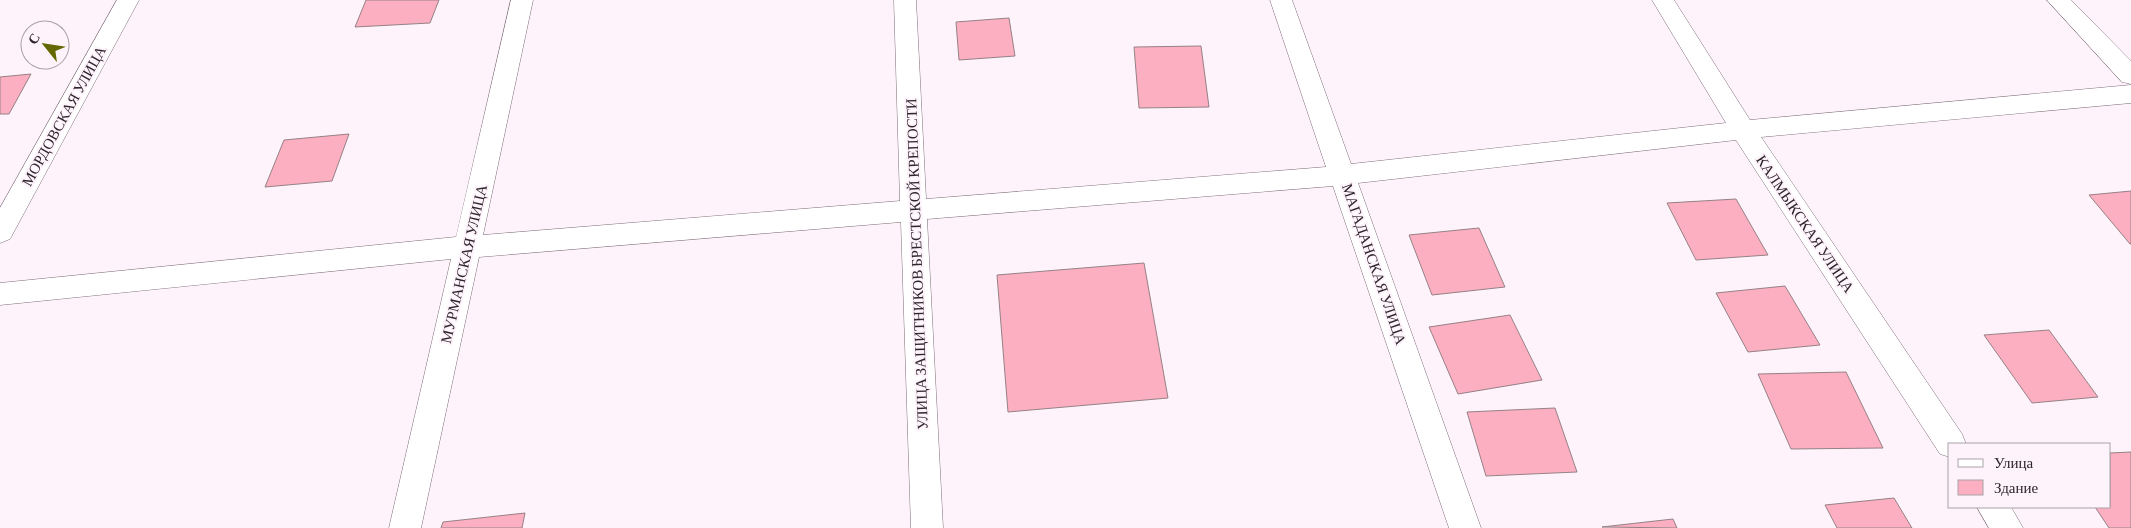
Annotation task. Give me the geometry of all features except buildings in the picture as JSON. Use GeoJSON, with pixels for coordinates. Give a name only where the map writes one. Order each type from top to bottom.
{"type":"FeatureCollection","features":[{"type":"Feature","properties":{"kind":"street","name":"МОРДОВСКАЯ УЛИЦА"},"geometry":{"type":"LineString","coordinates":[[0,232],[128,0]]}},
{"type":"Feature","properties":{"kind":"street","name":"МУРМАНСКАЯ УЛИЦА"},"geometry":{"type":"LineString","coordinates":[[405,528],[522,0]]}},
{"type":"Feature","properties":{"kind":"street","name":"УЛИЦА ЗАЩИТНИКОВ БРЕСТСКОЙ КРЕПОСТИ"},"geometry":{"type":"LineString","coordinates":[[905,0],[928,528]]}},
{"type":"Feature","properties":{"kind":"street","name":"МАГАДАНСКАЯ УЛИЦА"},"geometry":{"type":"LineString","coordinates":[[1281,0],[1344,176],[1465,528]]}},
{"type":"Feature","properties":{"kind":"street","name":"КАЛМЫКСКАЯ УЛИЦА"},"geometry":{"type":"LineString","coordinates":[[1663,0],[1743,130],[1950,443]]}},
{"type":"Feature","properties":{"kind":"street"},"geometry":{"type":"LineString","coordinates":[[2058,0],[2131,76]]}},
{"type":"Feature","properties":{"kind":"street"},"geometry":{"type":"LineString","coordinates":[[0,294],[468,247],[1344,176],[1743,130],[2131,94]]}},
{"type":"Feature","properties":{"kind":"street"},"geometry":{"type":"LineString","coordinates":[[1994,508],[2007,528]]}}]}
